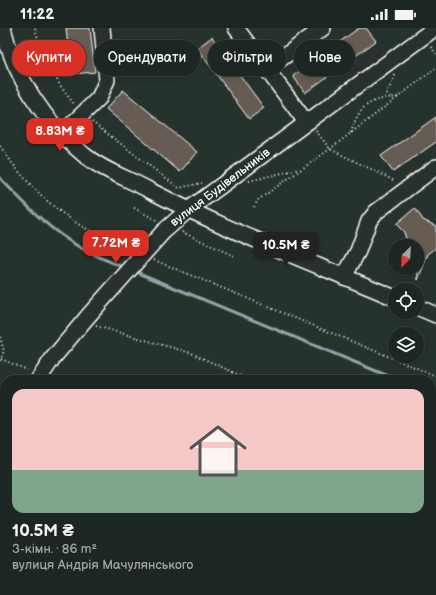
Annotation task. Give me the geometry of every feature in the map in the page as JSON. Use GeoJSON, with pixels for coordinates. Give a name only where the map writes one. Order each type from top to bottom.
{"type":"FeatureCollection","features":[{"type":"Feature","properties":{"kind":"street"},"geometry":{"type":"LineString","coordinates":[[3,28],[20,73],[32,95],[62,134],[84,155],[105,168],[188,210],[388,295]]}},
{"type":"Feature","properties":{"kind":"street"},"geometry":{"type":"LineString","coordinates":[[62,134],[99,98],[107,80],[102,28]]}},
{"type":"Feature","properties":{"kind":"street"},"geometry":{"type":"LineString","coordinates":[[236,28],[245,40]]}},
{"type":"Feature","properties":{"kind":"street"},"geometry":{"type":"LineString","coordinates":[[286,55],[324,28]]}},
{"type":"Feature","properties":{"kind":"street","name":"вулиця Будівельників"},"geometry":{"type":"LineString","coordinates":[[34,375],[53,358],[90,319],[166,229],[188,210],[311,126],[434,28]]}},
{"type":"Feature","properties":{"kind":"street"},"geometry":{"type":"LineString","coordinates":[[272,76],[311,126]]}},
{"type":"Feature","properties":{"kind":"street"},"geometry":{"type":"LineString","coordinates":[[344,277],[358,250],[369,222],[376,212],[436,167]]}},
{"type":"Feature","properties":{"kind":"street"},"geometry":{"type":"LineString","coordinates":[[424,310],[436,315]]}},
{"type":"Feature","properties":{"kind":"path"},"geometry":{"type":"LineString","coordinates":[[429,45],[436,54]]}},
{"type":"Feature","properties":{"kind":"path"},"geometry":{"type":"LineString","coordinates":[[254,206],[258,200],[301,168],[330,149],[436,68]]}},
{"type":"Feature","properties":{"kind":"path"},"geometry":{"type":"LineString","coordinates":[[385,98],[398,70]]}},
{"type":"Feature","properties":{"kind":"path"},"geometry":{"type":"LineString","coordinates":[[351,133],[356,117],[362,109],[372,101],[399,97]]}},
{"type":"Feature","properties":{"kind":"path"},"geometry":{"type":"LineString","coordinates":[[311,126],[330,149],[408,187]]}},
{"type":"Feature","properties":{"kind":"path"},"geometry":{"type":"LineString","coordinates":[[0,146],[24,177],[60,212],[87,230],[131,250]]}},
{"type":"Feature","properties":{"kind":"path"},"geometry":{"type":"LineString","coordinates":[[242,183],[301,168]]}},
{"type":"Feature","properties":{"kind":"path"},"geometry":{"type":"LineString","coordinates":[[134,208],[166,229],[234,256]]}},
{"type":"Feature","properties":{"kind":"path"},"geometry":{"type":"LineString","coordinates":[[151,258],[434,375]]}},
{"type":"Feature","properties":{"kind":"path"},"geometry":{"type":"LineString","coordinates":[[90,319],[191,353],[239,375]]}},
{"type":"Feature","properties":{"kind":"path"},"geometry":{"type":"LineString","coordinates":[[0,338],[4,351],[1,360],[34,375]]}},
{"type":"Feature","properties":{"kind":"building"},"geometry":{"type":"Polygon","coordinates":[[[66,28],[90,28],[94,72],[86,73],[86,40],[67,40],[66,28]]]}},
{"type":"Feature","properties":{"kind":"building"},"geometry":{"type":"Polygon","coordinates":[[[359,28],[366,28],[376,41],[355,56],[355,40],[342,40],[359,28]]]}},
{"type":"Feature","properties":{"kind":"building"},"geometry":{"type":"Polygon","coordinates":[[[212,37],[214,40],[208,40],[208,63],[200,52],[200,46],[212,37]]]}},
{"type":"Feature","properties":{"kind":"building"},"geometry":{"type":"Polygon","coordinates":[[[294,75],[328,76],[305,93],[293,76],[294,75]]]}},
{"type":"Feature","properties":{"kind":"building"},"geometry":{"type":"Polygon","coordinates":[[[218,76],[241,76],[264,108],[249,119],[218,76]]]}},
{"type":"Feature","properties":{"kind":"building"},"geometry":{"type":"Polygon","coordinates":[[[123,90],[197,152],[180,172],[106,109],[123,90]]]}},
{"type":"Feature","properties":{"kind":"building"},"geometry":{"type":"Polygon","coordinates":[[[436,117],[436,142],[393,172],[381,156],[436,117]]]}},
{"type":"Feature","properties":{"kind":"building"},"geometry":{"type":"Polygon","coordinates":[[[415,208],[423,220],[436,226],[436,248],[428,254],[424,264],[424,239],[406,239],[404,232],[396,224],[415,208]]]}},
{"type":"Feature","properties":{"kind":"waterway"},"geometry":{"type":"LineString","coordinates":[[0,178],[38,216],[70,241],[86,251],[126,268]]}},
{"type":"Feature","properties":{"kind":"waterway"},"geometry":{"type":"LineString","coordinates":[[134,271],[386,375]]}}]}
